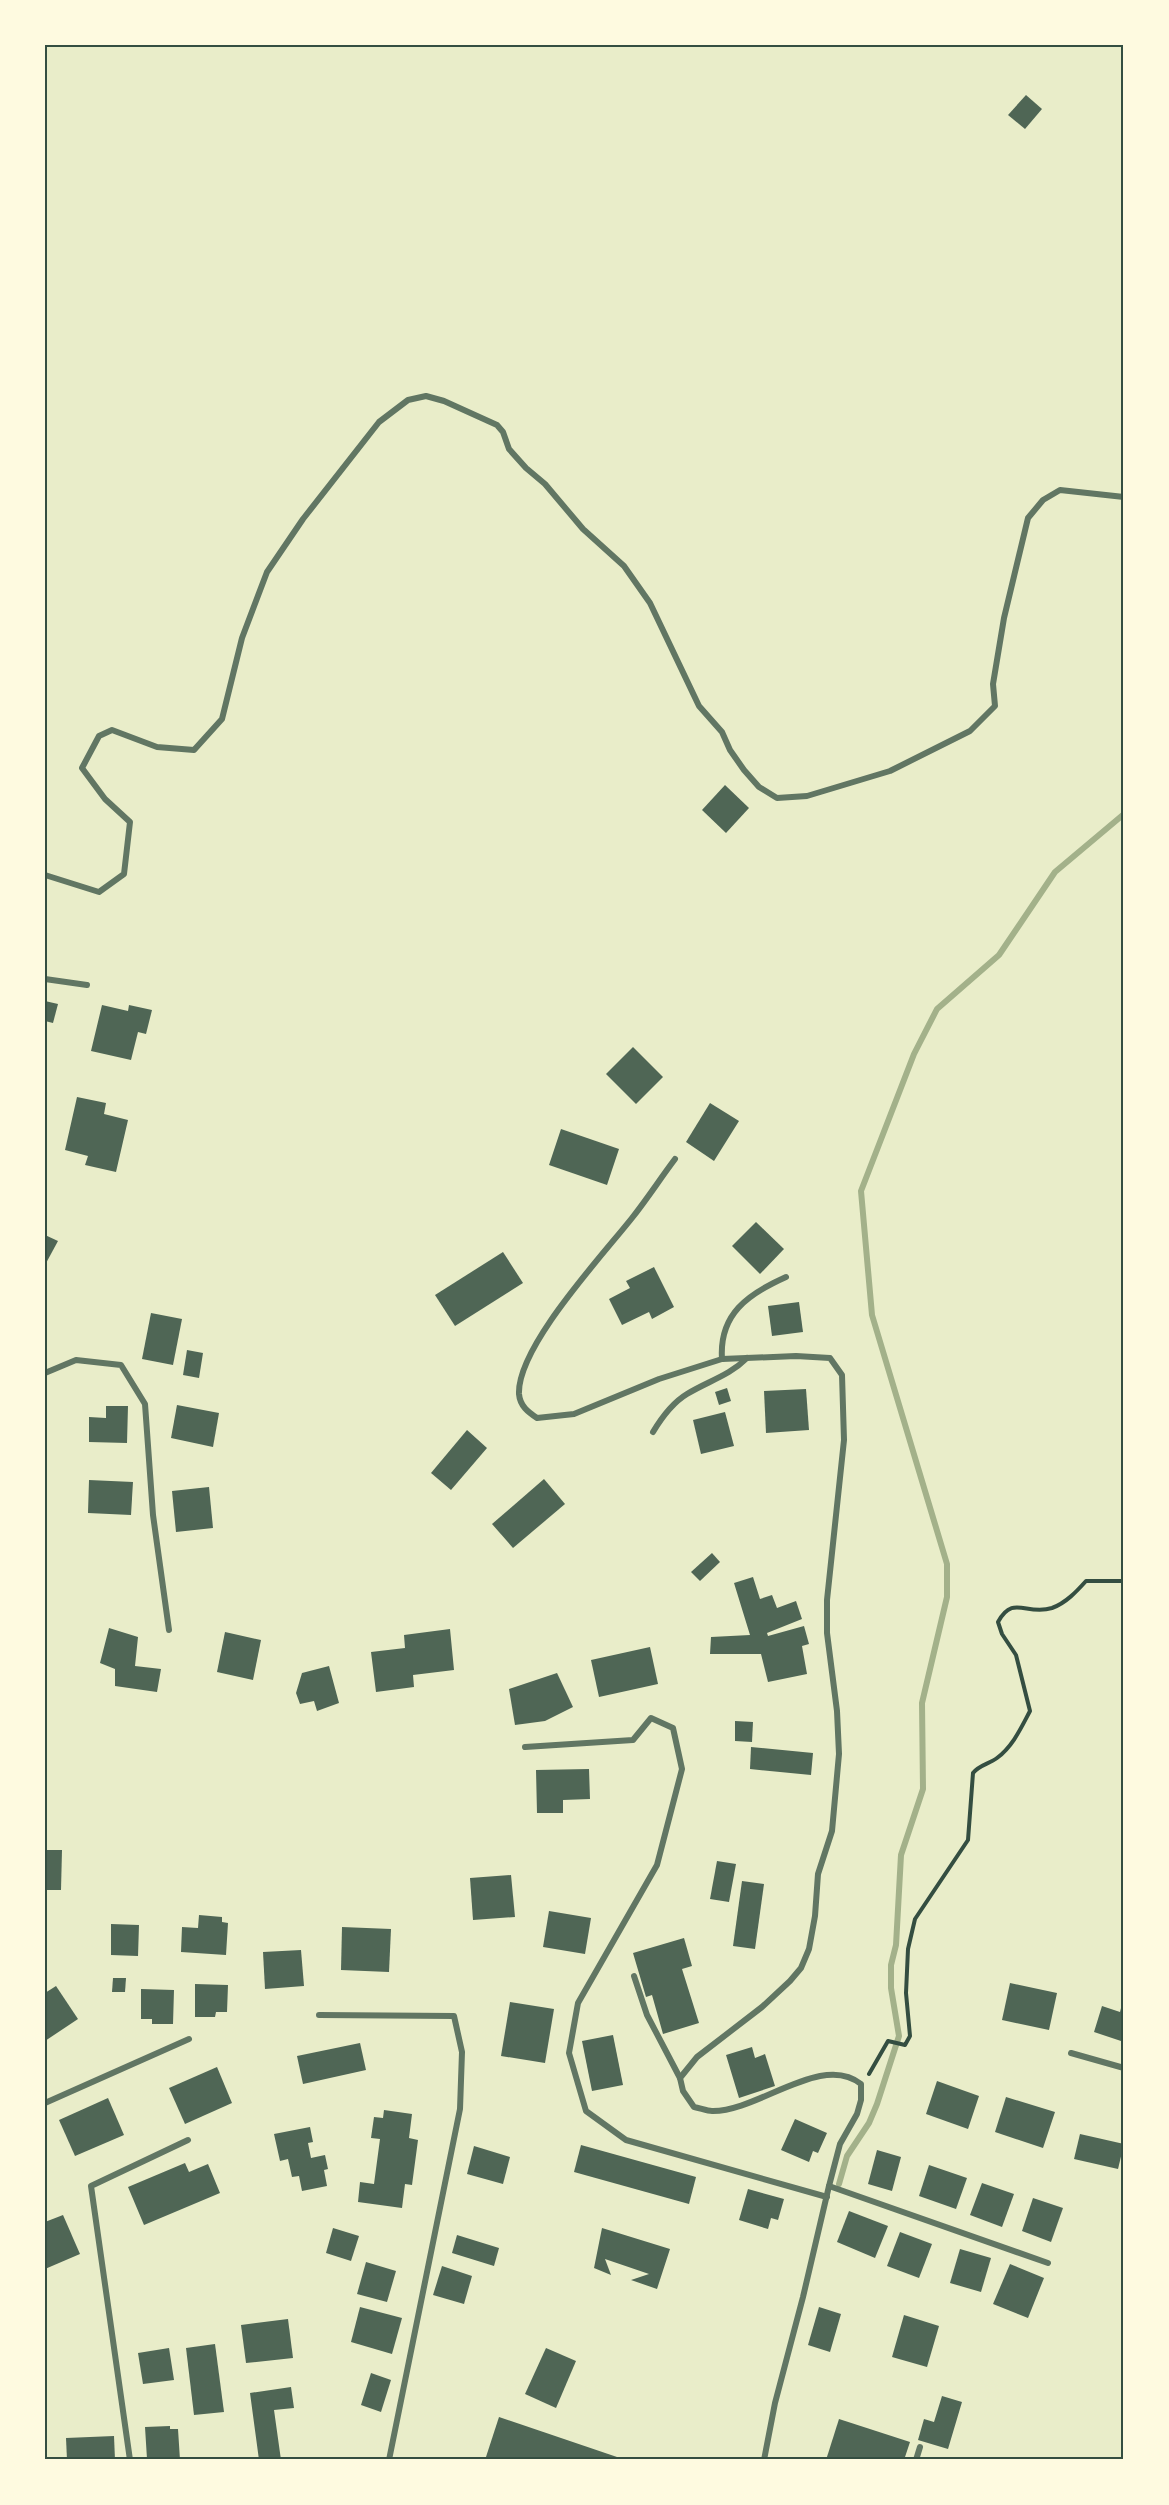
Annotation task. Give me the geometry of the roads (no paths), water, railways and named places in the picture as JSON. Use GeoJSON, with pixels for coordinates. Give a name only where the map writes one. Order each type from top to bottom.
{"type":"FeatureCollection","features":[{"type":"Feature","properties":{"kind":"street"},"geometry":{"type":"LineString","coordinates":[[45,875],[99,892],[124,874],[130,822],[105,799],[82,768],[99,736],[112,730],[157,747],[194,750],[222,719],[242,638],[260,588],[274,560],[379,422],[408,400],[426,396],[444,401],[497,425],[503,432],[509,449],[526,468],[545,484],[583,529],[624,566],[650,603],[699,706],[722,732],[730,750],[744,770],[759,787],[777,798],[807,796],[890,771],[970,731],[995,706],[993,684],[1004,618],[1028,518],[1043,500],[1060,490],[1124,497]]}},
{"type":"Feature","properties":{"kind":"street"},"geometry":{"type":"LineString","coordinates":[[45,979],[87,985]]}},
{"type":"Feature","properties":{"kind":"street"},"geometry":{"type":"LineString","coordinates":[[675,1159],[633,1217],[575,1287],[527,1358],[519,1394],[524,1408],[537,1418],[574,1414],[659,1379],[722,1359],[796,1356],[830,1358],[842,1375],[844,1440],[827,1600],[827,1633],[837,1711],[839,1754],[832,1831],[818,1874],[815,1916],[808,1948],[801,1968],[762,2007],[697,2057],[680,2078]]}},
{"type":"Feature","properties":{"kind":"street"},"geometry":{"type":"LineString","coordinates":[[722,1359],[724,1330],[731,1314],[759,1291],[786,1277]]}},
{"type":"Feature","properties":{"kind":"street"},"geometry":{"type":"LineString","coordinates":[[653,1432],[667,1410],[686,1394],[734,1371],[747,1358]]}},
{"type":"Feature","properties":{"kind":"street"},"geometry":{"type":"LineString","coordinates":[[45,1373],[76,1359],[122,1365],[145,1404],[153,1515],[169,1630]]}},
{"type":"Feature","properties":{"kind":"street"},"geometry":{"type":"LineString","coordinates":[[525,1747],[633,1740],[651,1718],[673,1728],[682,1769],[657,1865],[578,2003],[569,2053],[586,2110],[626,2140],[827,2197]]}},
{"type":"Feature","properties":{"kind":"street"},"geometry":{"type":"LineString","coordinates":[[634,1976],[647,2014],[680,2078],[683,2091],[694,2107],[712,2111],[735,2107],[824,2074],[842,2074],[852,2077],[861,2084],[857,2114],[840,2144],[829,2186],[775,2403],[764,2460]]}},
{"type":"Feature","properties":{"kind":"street"},"geometry":{"type":"LineString","coordinates":[[319,2015],[453,2016],[462,2052],[460,2109],[389,2460]]}},
{"type":"Feature","properties":{"kind":"street"},"geometry":{"type":"LineString","coordinates":[[45,2103],[189,2039]]}},
{"type":"Feature","properties":{"kind":"street"},"geometry":{"type":"LineString","coordinates":[[1071,2053],[1124,2068]]}},
{"type":"Feature","properties":{"kind":"street"},"geometry":{"type":"LineString","coordinates":[[130,2460],[91,2186],[188,2140]]}},
{"type":"Feature","properties":{"kind":"street"},"geometry":{"type":"LineString","coordinates":[[829,2186],[1048,2263]]}},
{"type":"Feature","properties":{"kind":"street"},"geometry":{"type":"LineString","coordinates":[[916,2460],[920,2447]]}},
{"type":"Feature","properties":{"kind":"waterway"},"geometry":{"type":"LineString","coordinates":[[839,2184],[847,2156],[869,2123],[877,2104],[899,2036],[891,1988],[891,1965],[896,1945],[901,1855],[923,1789],[922,1703],[947,1597],[947,1564],[872,1315],[861,1191],[914,1054],[937,1009],[999,955],[1055,872],[1124,814]]}}]}
